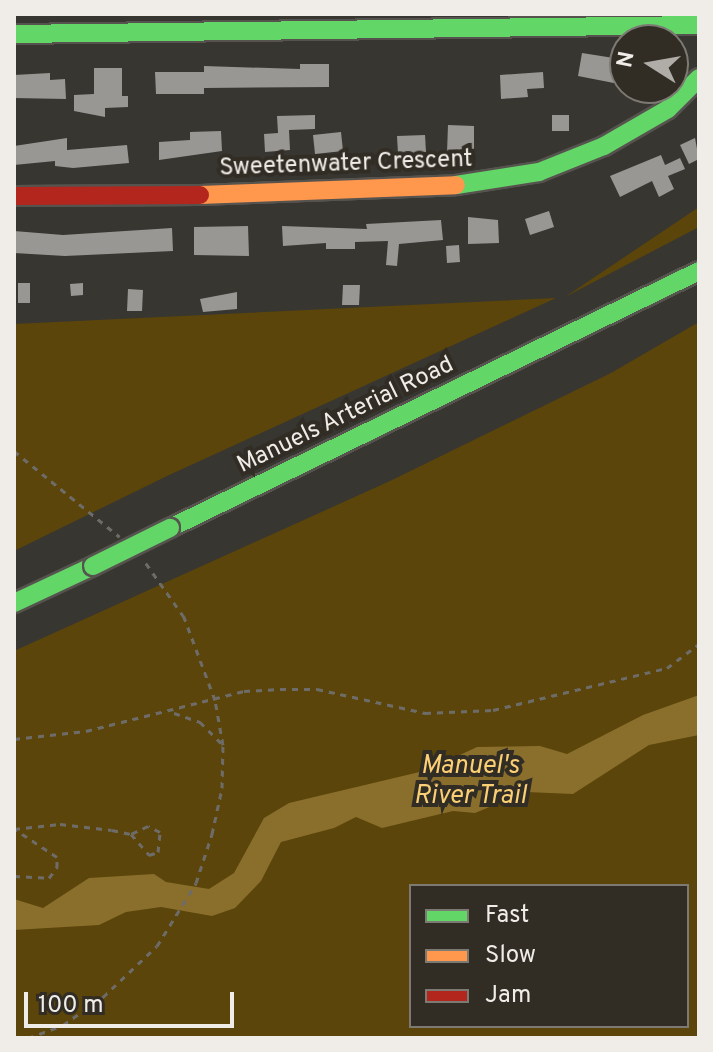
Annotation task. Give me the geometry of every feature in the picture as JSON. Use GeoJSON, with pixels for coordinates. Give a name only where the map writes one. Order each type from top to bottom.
{"type":"FeatureCollection","features":[{"type":"Feature","properties":{"kind":"street"},"geometry":{"type":"LineString","coordinates":[[14,34],[62,37],[699,25]]}},
{"type":"Feature","properties":{"kind":"street","name":"Sweetenwater Crescent"},"geometry":{"type":"LineString","coordinates":[[14,196],[275,195],[490,183],[539,172],[616,140],[668,109],[699,78]]}},
{"type":"Feature","properties":{"kind":"street","name":"Manuels Arterial Road"},"geometry":{"type":"LineString","coordinates":[[14,603],[699,271]]}},
{"type":"Feature","properties":{"kind":"path"},"geometry":{"type":"LineString","coordinates":[[14,451],[123,539]]}},
{"type":"Feature","properties":{"kind":"path"},"geometry":{"type":"LineString","coordinates":[[28,1038],[63,1025],[103,997],[135,971],[178,919],[196,883],[222,788],[223,745],[215,700],[184,617],[153,569],[133,549]]}},
{"type":"Feature","properties":{"kind":"path"},"geometry":{"type":"LineString","coordinates":[[14,739],[86,731],[244,691],[317,689],[425,713],[493,710],[667,668],[699,644]]}},
{"type":"Feature","properties":{"kind":"path"},"geometry":{"type":"LineString","coordinates":[[171,711],[200,722],[223,745]]}},
{"type":"Feature","properties":{"kind":"path"},"geometry":{"type":"LineString","coordinates":[[14,829],[60,824],[131,834],[148,826],[160,832],[158,852],[149,855],[131,834]]}},
{"type":"Feature","properties":{"kind":"path"},"geometry":{"type":"LineString","coordinates":[[14,829],[57,857],[57,867],[49,878],[14,876]]}},
{"type":"Feature","properties":{"kind":"shaded area"},"geometry":{"type":"Polygon","coordinates":[[[699,207],[699,227],[565,297],[699,207]]]}},
{"type":"Feature","properties":{"kind":"shaded area"},"geometry":{"type":"Polygon","coordinates":[[[556,298],[167,476],[14,551],[14,324],[556,298]]]}},
{"type":"Feature","properties":{"kind":"shaded area"},"geometry":{"type":"Polygon","coordinates":[[[699,322],[699,1038],[14,1038],[14,651],[390,481],[611,373],[699,322]]]}},
{"type":"Feature","properties":{"kind":"water","name":"Manuel's River Trail"},"geometry":{"type":"Polygon","coordinates":[[[699,695],[699,735],[649,745],[573,794],[526,792],[475,813],[453,811],[382,828],[356,817],[334,828],[281,842],[261,881],[235,908],[212,916],[161,907],[126,912],[99,925],[14,930],[14,899],[43,908],[89,878],[154,874],[166,882],[209,889],[234,873],[264,818],[289,803],[428,770],[477,747],[540,746],[567,754],[643,715],[699,695]]]}},
{"type":"Feature","properties":{"kind":"building"},"geometry":{"type":"Polygon","coordinates":[[[582,53],[609,57],[609,82],[578,76],[582,53]]]}},
{"type":"Feature","properties":{"kind":"building"},"geometry":{"type":"Polygon","coordinates":[[[300,64],[329,64],[329,87],[204,88],[204,94],[156,94],[155,72],[204,72],[204,66],[300,69],[300,64]]]}},
{"type":"Feature","properties":{"kind":"building"},"geometry":{"type":"Polygon","coordinates":[[[94,68],[122,68],[122,96],[128,96],[128,107],[105,108],[105,117],[74,111],[74,95],[94,94],[94,68]]]}},
{"type":"Feature","properties":{"kind":"building"},"geometry":{"type":"Polygon","coordinates":[[[543,72],[544,88],[527,89],[528,97],[501,99],[500,75],[543,72]]]}},
{"type":"Feature","properties":{"kind":"building"},"geometry":{"type":"Polygon","coordinates":[[[50,73],[50,80],[65,79],[66,99],[14,98],[14,75],[50,73]]]}},
{"type":"Feature","properties":{"kind":"building"},"geometry":{"type":"Polygon","coordinates":[[[315,115],[315,129],[289,130],[290,150],[265,152],[264,134],[278,133],[277,116],[315,115]]]}},
{"type":"Feature","properties":{"kind":"building"},"geometry":{"type":"Polygon","coordinates":[[[552,115],[569,115],[569,131],[552,131],[552,115]]]}},
{"type":"Feature","properties":{"kind":"building"},"geometry":{"type":"Polygon","coordinates":[[[448,125],[474,126],[474,153],[447,153],[448,125]]]}},
{"type":"Feature","properties":{"kind":"building"},"geometry":{"type":"Polygon","coordinates":[[[221,131],[222,151],[159,160],[159,142],[190,140],[190,132],[221,131]]]}},
{"type":"Feature","properties":{"kind":"building"},"geometry":{"type":"Polygon","coordinates":[[[341,132],[343,151],[315,154],[313,135],[341,132]]]}},
{"type":"Feature","properties":{"kind":"building"},"geometry":{"type":"Polygon","coordinates":[[[425,135],[426,152],[398,154],[397,136],[425,135]]]}},
{"type":"Feature","properties":{"kind":"building"},"geometry":{"type":"Polygon","coordinates":[[[67,138],[67,150],[127,145],[129,163],[73,168],[55,166],[55,161],[14,165],[14,146],[67,138]]]}},
{"type":"Feature","properties":{"kind":"building"},"geometry":{"type":"Polygon","coordinates":[[[695,138],[699,159],[689,164],[680,145],[695,138]]]}},
{"type":"Feature","properties":{"kind":"building"},"geometry":{"type":"Polygon","coordinates":[[[661,155],[665,165],[680,158],[685,169],[668,176],[674,189],[659,197],[652,181],[620,197],[610,176],[661,155]]]}},
{"type":"Feature","properties":{"kind":"building"},"geometry":{"type":"Polygon","coordinates":[[[549,211],[554,227],[530,235],[525,219],[549,211]]]}},
{"type":"Feature","properties":{"kind":"building"},"geometry":{"type":"Polygon","coordinates":[[[468,217],[498,220],[499,243],[468,244],[468,217]]]}},
{"type":"Feature","properties":{"kind":"building"},"geometry":{"type":"Polygon","coordinates":[[[441,220],[443,240],[399,244],[397,266],[386,265],[388,241],[355,242],[355,249],[326,249],[326,243],[283,246],[282,226],[367,229],[366,224],[441,220]]]}},
{"type":"Feature","properties":{"kind":"building"},"geometry":{"type":"Polygon","coordinates":[[[248,226],[249,256],[194,255],[194,227],[248,226]]]}},
{"type":"Feature","properties":{"kind":"building"},"geometry":{"type":"Polygon","coordinates":[[[172,228],[173,251],[65,256],[14,253],[14,231],[63,235],[172,228]]]}},
{"type":"Feature","properties":{"kind":"building"},"geometry":{"type":"Polygon","coordinates":[[[459,245],[460,262],[447,263],[446,246],[459,245]]]}},
{"type":"Feature","properties":{"kind":"building"},"geometry":{"type":"Polygon","coordinates":[[[18,283],[30,283],[30,303],[18,303],[18,283]]]}},
{"type":"Feature","properties":{"kind":"building"},"geometry":{"type":"Polygon","coordinates":[[[83,283],[83,295],[71,296],[70,284],[83,283]]]}},
{"type":"Feature","properties":{"kind":"building"},"geometry":{"type":"Polygon","coordinates":[[[343,285],[360,285],[359,305],[342,305],[343,285]]]}},
{"type":"Feature","properties":{"kind":"building"},"geometry":{"type":"Polygon","coordinates":[[[128,289],[143,290],[142,311],[127,311],[128,289]]]}},
{"type":"Feature","properties":{"kind":"building"},"geometry":{"type":"Polygon","coordinates":[[[237,292],[237,309],[203,312],[200,299],[237,292]]]}},
{"type":"Feature","properties":{"kind":"traffic: fast"},"geometry":{"type":"LineString","coordinates":[[14,34],[699,25]]}},
{"type":"Feature","properties":{"kind":"traffic: fast"},"geometry":{"type":"LineString","coordinates":[[456,185],[539,172],[604,146],[668,109],[699,78]]}},
{"type":"Feature","properties":{"kind":"traffic: fast"},"geometry":{"type":"LineString","coordinates":[[170,528],[699,271]]}},
{"type":"Feature","properties":{"kind":"traffic: fast"},"geometry":{"type":"LineString","coordinates":[[93,566],[170,528]]}},
{"type":"Feature","properties":{"kind":"traffic: fast"},"geometry":{"type":"LineString","coordinates":[[14,603],[93,566]]}},
{"type":"Feature","properties":{"kind":"traffic: slow"},"geometry":{"type":"LineString","coordinates":[[200,195],[456,185]]}},
{"type":"Feature","properties":{"kind":"traffic: jam"},"geometry":{"type":"LineString","coordinates":[[14,196],[200,195]]}}]}
